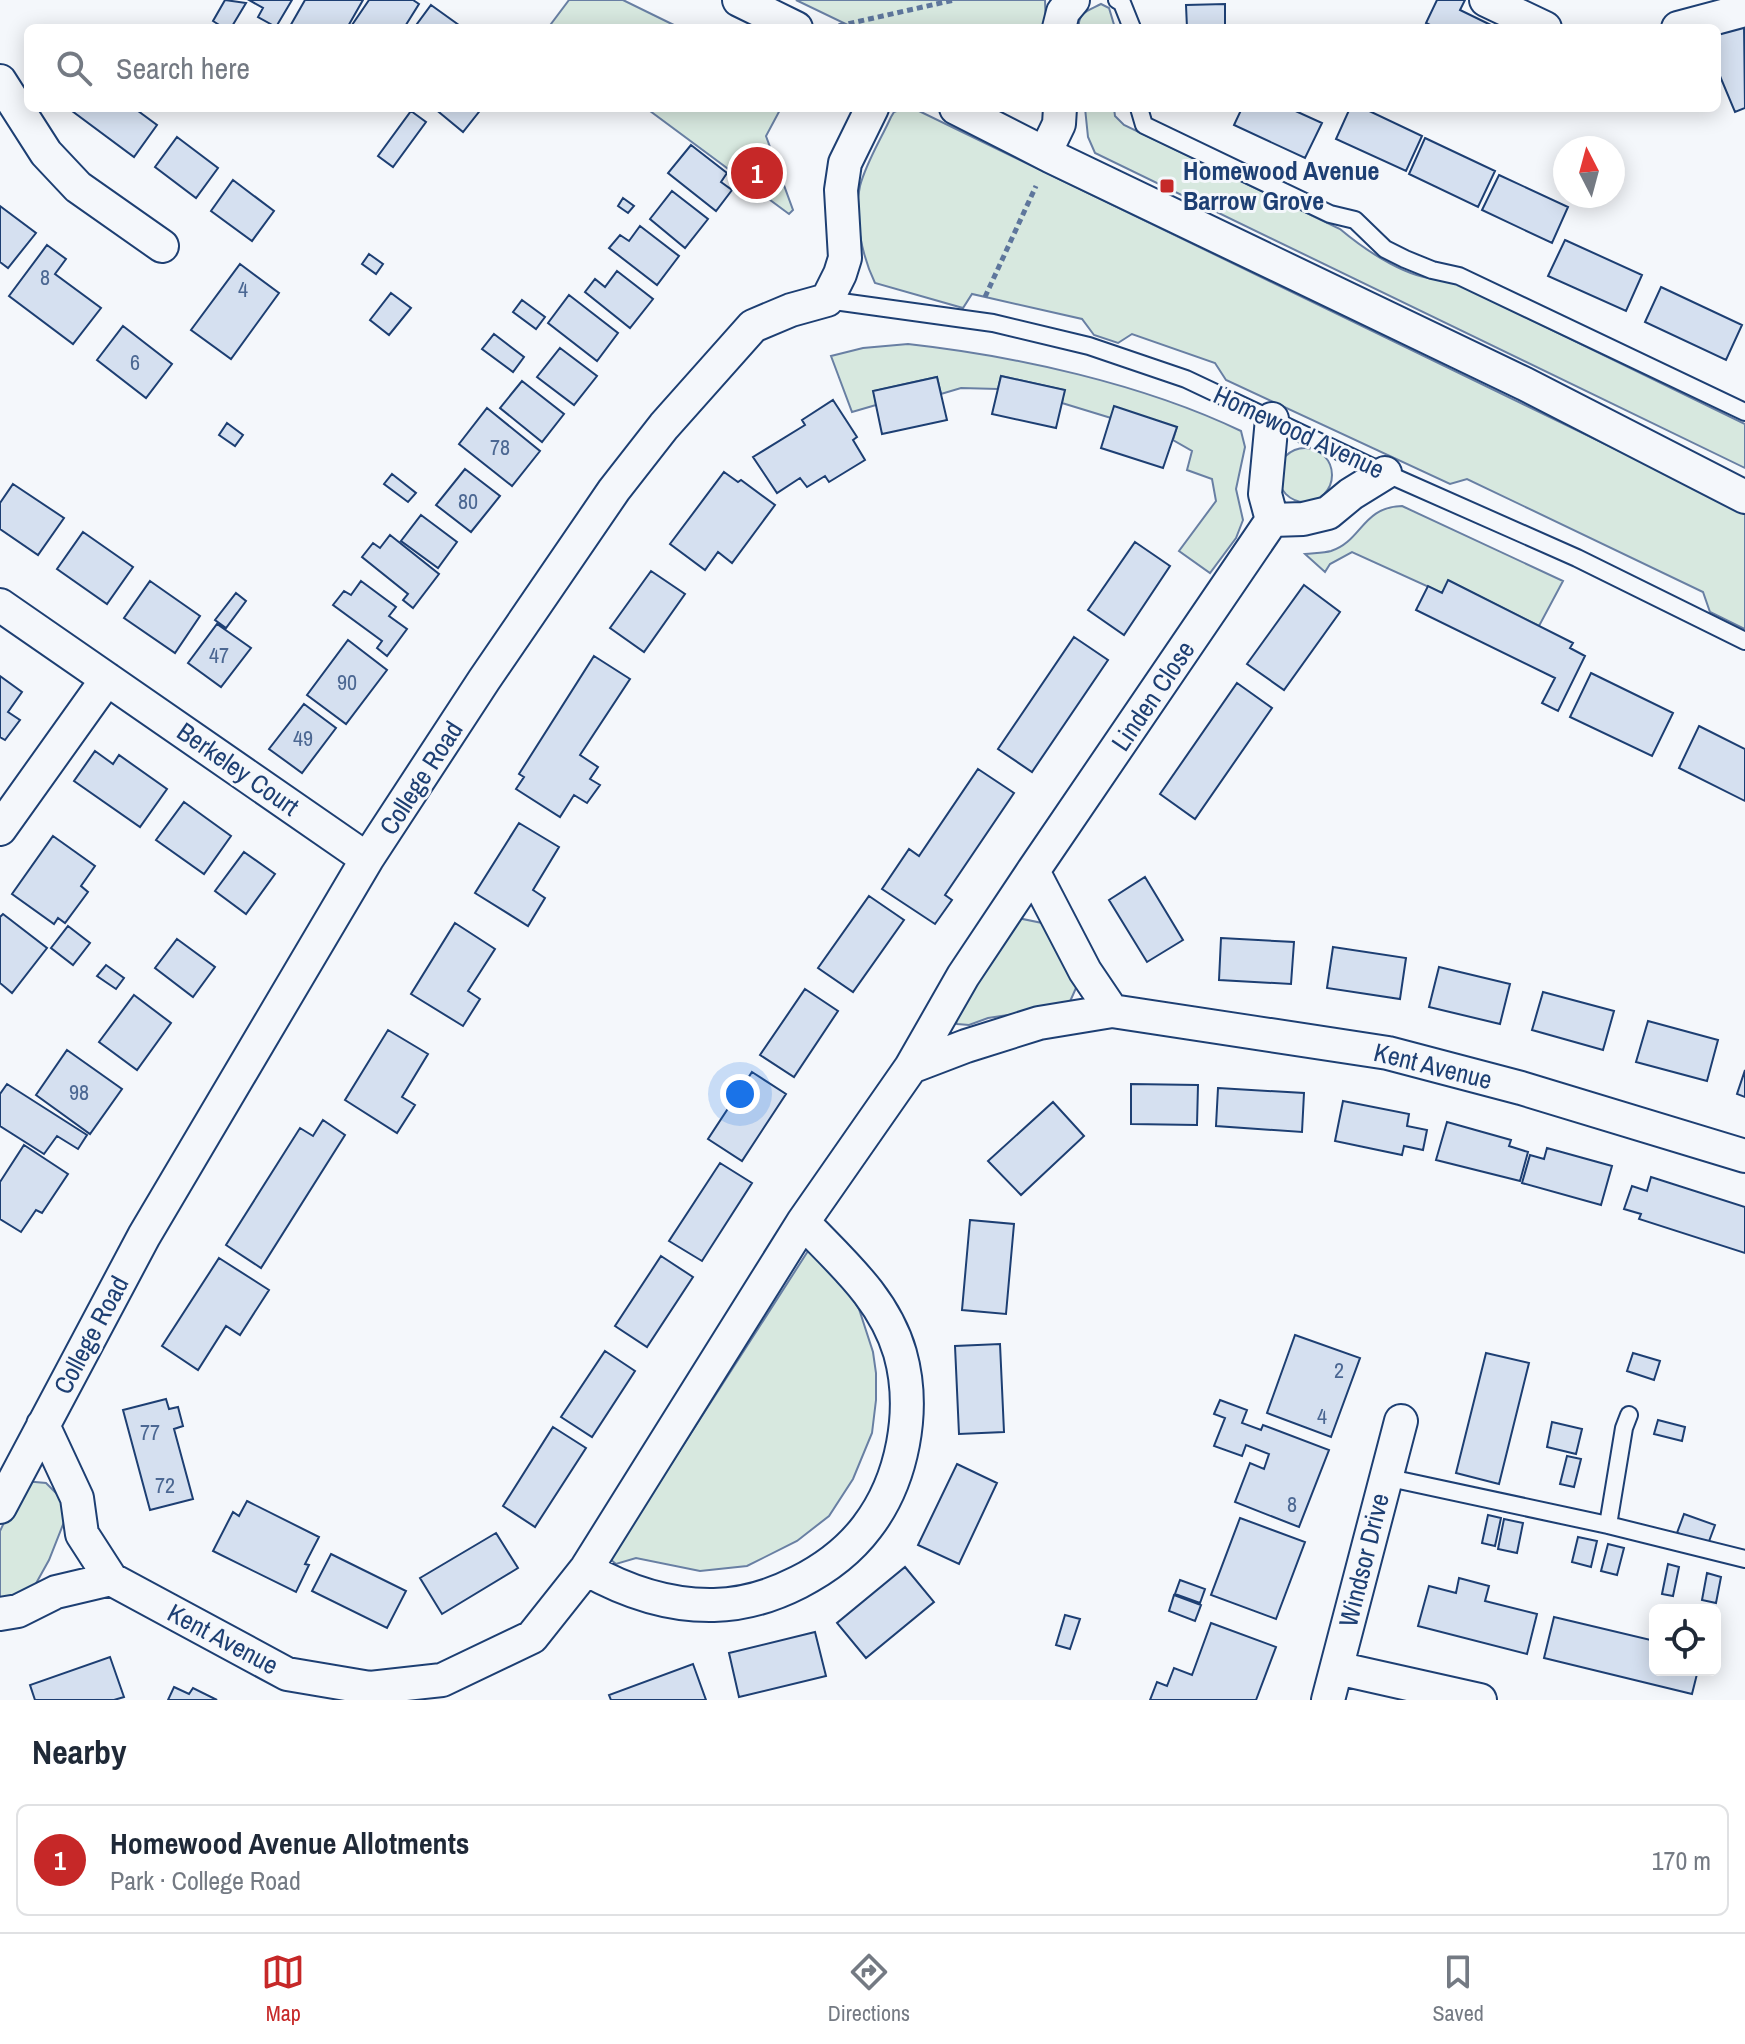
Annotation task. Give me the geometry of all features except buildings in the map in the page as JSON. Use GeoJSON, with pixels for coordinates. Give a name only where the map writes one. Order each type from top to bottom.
{"type":"FeatureCollection","features":[{"type":"Feature","properties":{"kind":"street"},"geometry":{"type":"LineString","coordinates":[[739,0],[788,24]]}},
{"type":"Feature","properties":{"kind":"street"},"geometry":{"type":"LineString","coordinates":[[1060,24],[1063,12],[1073,0]]}},
{"type":"Feature","properties":{"kind":"street"},"geometry":{"type":"LineString","coordinates":[[1486,0],[1537,24]]}},
{"type":"Feature","properties":{"kind":"street"},"geometry":{"type":"LineString","coordinates":[[1693,24],[1745,10]]}},
{"type":"Feature","properties":{"kind":"street"},"geometry":{"type":"LineString","coordinates":[[0,81],[46,153],[78,187],[162,246]]}},
{"type":"Feature","properties":{"kind":"street"},"geometry":{"type":"LineString","coordinates":[[827,300],[845,258],[841,190],[845,163],[870,112]]}},
{"type":"Feature","properties":{"kind":"street"},"geometry":{"type":"LineString","coordinates":[[964,112],[1525,384],[1745,497]]}},
{"type":"Feature","properties":{"kind":"street"},"geometry":{"type":"LineString","coordinates":[[1047,154],[1059,124],[1060,112]]}},
{"type":"Feature","properties":{"kind":"street","name":"College Road"},"geometry":{"type":"LineString","coordinates":[[0,1507],[144,1236],[367,859],[605,503],[664,426],[753,326],[791,310],[827,300]]}},
{"type":"Feature","properties":{"kind":"street"},"geometry":{"type":"LineString","coordinates":[[1272,419],[1265,494],[1272,520],[1303,519],[1328,513],[1385,473]]}},
{"type":"Feature","properties":{"kind":"street","name":"Linden Close"},"geometry":{"type":"LineString","coordinates":[[1033,871],[1272,520]]}},
{"type":"Feature","properties":{"kind":"street","name":"Berkeley Court"},"geometry":{"type":"LineString","coordinates":[[0,605],[367,859]]}},
{"type":"Feature","properties":{"kind":"street"},"geometry":{"type":"LineString","coordinates":[[0,829],[107,679]]}},
{"type":"Feature","properties":{"kind":"street"},"geometry":{"type":"LineString","coordinates":[[1033,871],[1085,971],[1112,1011]]}},
{"type":"Feature","properties":{"kind":"street","name":"Kent Avenue"},"geometry":{"type":"LineString","coordinates":[[43,1425],[77,1498],[82,1534],[111,1579],[287,1674],[370,1688],[446,1690],[532,1637],[586,1569],[803,1222],[911,1067],[963,976],[1033,871]]}},
{"type":"Feature","properties":{"kind":"street","name":"Kent Avenue"},"geometry":{"type":"LineString","coordinates":[[911,1067],[1039,1023],[1112,1011],[1388,1053],[1521,1088],[1745,1156]]}},
{"type":"Feature","properties":{"kind":"street"},"geometry":{"type":"LineString","coordinates":[[586,1569],[612,1584],[657,1599],[714,1605],[764,1597],[820,1571],[867,1528],[888,1489],[900,1456],[907,1422],[900,1354],[884,1313],[861,1282],[803,1222]]}},
{"type":"Feature","properties":{"kind":"street","name":"Windsor Drive"},"geometry":{"type":"LineString","coordinates":[[1328,1700],[1401,1421]]}},
{"type":"Feature","properties":{"kind":"street"},"geometry":{"type":"LineString","coordinates":[[0,1614],[18,1611],[56,1592],[111,1579]]}},
{"type":"Feature","properties":{"kind":"street"},"geometry":{"type":"LineString","coordinates":[[1337,1668],[1480,1700]]}},
{"type":"Feature","properties":{"kind":"lane"},"geometry":{"type":"LineString","coordinates":[[1117,0],[1122,3],[1130,24]]}},
{"type":"Feature","properties":{"kind":"lane"},"geometry":{"type":"LineString","coordinates":[[1140,112],[1144,125],[1330,214],[1355,220],[1385,249],[1395,254],[1432,270],[1459,276],[1745,412]]}},
{"type":"Feature","properties":{"kind":"lane","name":"Homewood Avenue"},"geometry":{"type":"LineString","coordinates":[[827,300],[975,319],[1135,360],[1186,379],[1385,473],[1495,520],[1745,641]]}},
{"type":"Feature","properties":{"kind":"lane"},"geometry":{"type":"LineString","coordinates":[[1608,1525],[1624,1428],[1629,1415]]}},
{"type":"Feature","properties":{"kind":"lane"},"geometry":{"type":"LineString","coordinates":[[1385,1477],[1608,1525],[1745,1559]]}},
{"type":"Feature","properties":{"kind":"path"},"geometry":{"type":"LineString","coordinates":[[846,24],[954,0]]}},
{"type":"Feature","properties":{"kind":"path"},"geometry":{"type":"LineString","coordinates":[[975,319],[1047,154]]}},
{"type":"Feature","properties":{"kind":"shaded area"},"geometry":{"type":"Polygon","coordinates":[[[569,0],[623,0],[672,24],[551,24],[569,0]]]}},
{"type":"Feature","properties":{"kind":"shaded area"},"geometry":{"type":"Polygon","coordinates":[[[796,0],[1045,0],[1046,24],[846,24],[796,0]]]}},
{"type":"Feature","properties":{"kind":"shaded area"},"geometry":{"type":"Polygon","coordinates":[[[1101,4],[1109,8],[1114,24],[1079,24],[1082,15],[1101,4]]]}},
{"type":"Feature","properties":{"kind":"shaded area"},"geometry":{"type":"Polygon","coordinates":[[[651,112],[779,112],[766,136],[793,210],[789,214],[651,112]]]}},
{"type":"Feature","properties":{"kind":"shaded area"},"geometry":{"type":"Polygon","coordinates":[[[894,112],[921,112],[1745,512],[1745,629],[1710,612],[1703,592],[1467,479],[1450,484],[1226,380],[1215,363],[1132,334],[1118,343],[1094,335],[1082,319],[972,294],[963,308],[875,283],[860,235],[858,197],[866,169],[894,112]]]}},
{"type":"Feature","properties":{"kind":"shaded area"},"geometry":{"type":"Polygon","coordinates":[[[1085,112],[1114,112],[1124,125],[1340,229],[1362,246],[1404,270],[1433,279],[1447,279],[1745,424],[1745,468],[1095,153],[1088,137],[1085,112]]]}},
{"type":"Feature","properties":{"kind":"shaded area"},"geometry":{"type":"Polygon","coordinates":[[[908,344],[992,356],[1078,374],[1163,399],[1241,431],[1245,447],[1236,489],[1243,520],[1236,538],[1210,573],[1179,551],[1216,501],[1212,479],[1187,470],[1192,451],[1173,440],[1177,427],[1111,418],[1062,403],[1064,390],[1001,376],[998,389],[961,388],[941,394],[937,377],[874,391],[876,405],[852,412],[831,356],[863,348],[908,344]]]}},
{"type":"Feature","properties":{"kind":"shaded area"},"geometry":{"type":"Polygon","coordinates":[[[1305,448],[1324,456],[1332,475],[1324,494],[1305,502],[1286,494],[1278,475],[1286,456],[1305,448]]]}},
{"type":"Feature","properties":{"kind":"shaded area"},"geometry":{"type":"Polygon","coordinates":[[[1402,506],[1563,581],[1539,626],[1449,581],[1442,593],[1352,552],[1330,564],[1325,572],[1305,554],[1328,552],[1341,546],[1378,512],[1402,506]]]}},
{"type":"Feature","properties":{"kind":"shaded area"},"geometry":{"type":"Polygon","coordinates":[[[1013,917],[1042,923],[1055,938],[1076,977],[1076,988],[1068,1006],[988,1018],[969,1025],[957,1024],[953,1014],[1013,917]]]}},
{"type":"Feature","properties":{"kind":"shaded area"},"geometry":{"type":"Polygon","coordinates":[[[819,1245],[859,1309],[873,1352],[876,1400],[872,1433],[853,1479],[829,1516],[797,1541],[747,1566],[700,1571],[636,1558],[616,1564],[610,1559],[808,1251],[819,1245]]]}},
{"type":"Feature","properties":{"kind":"shaded area"},"geometry":{"type":"Polygon","coordinates":[[[24,1481],[46,1483],[64,1501],[66,1517],[49,1560],[34,1587],[17,1597],[0,1599],[0,1531],[24,1481]]]}},
{"type":"Feature","properties":{"kind":"place","name":"Homewood Avenue Allotments"},"geometry":{"type":"Point","coordinates":[757,173]}},
{"type":"Feature","properties":{"kind":"place","name":"Homewood Avenue Barrow Grove"},"geometry":{"type":"Point","coordinates":[1167,186]}}]}
